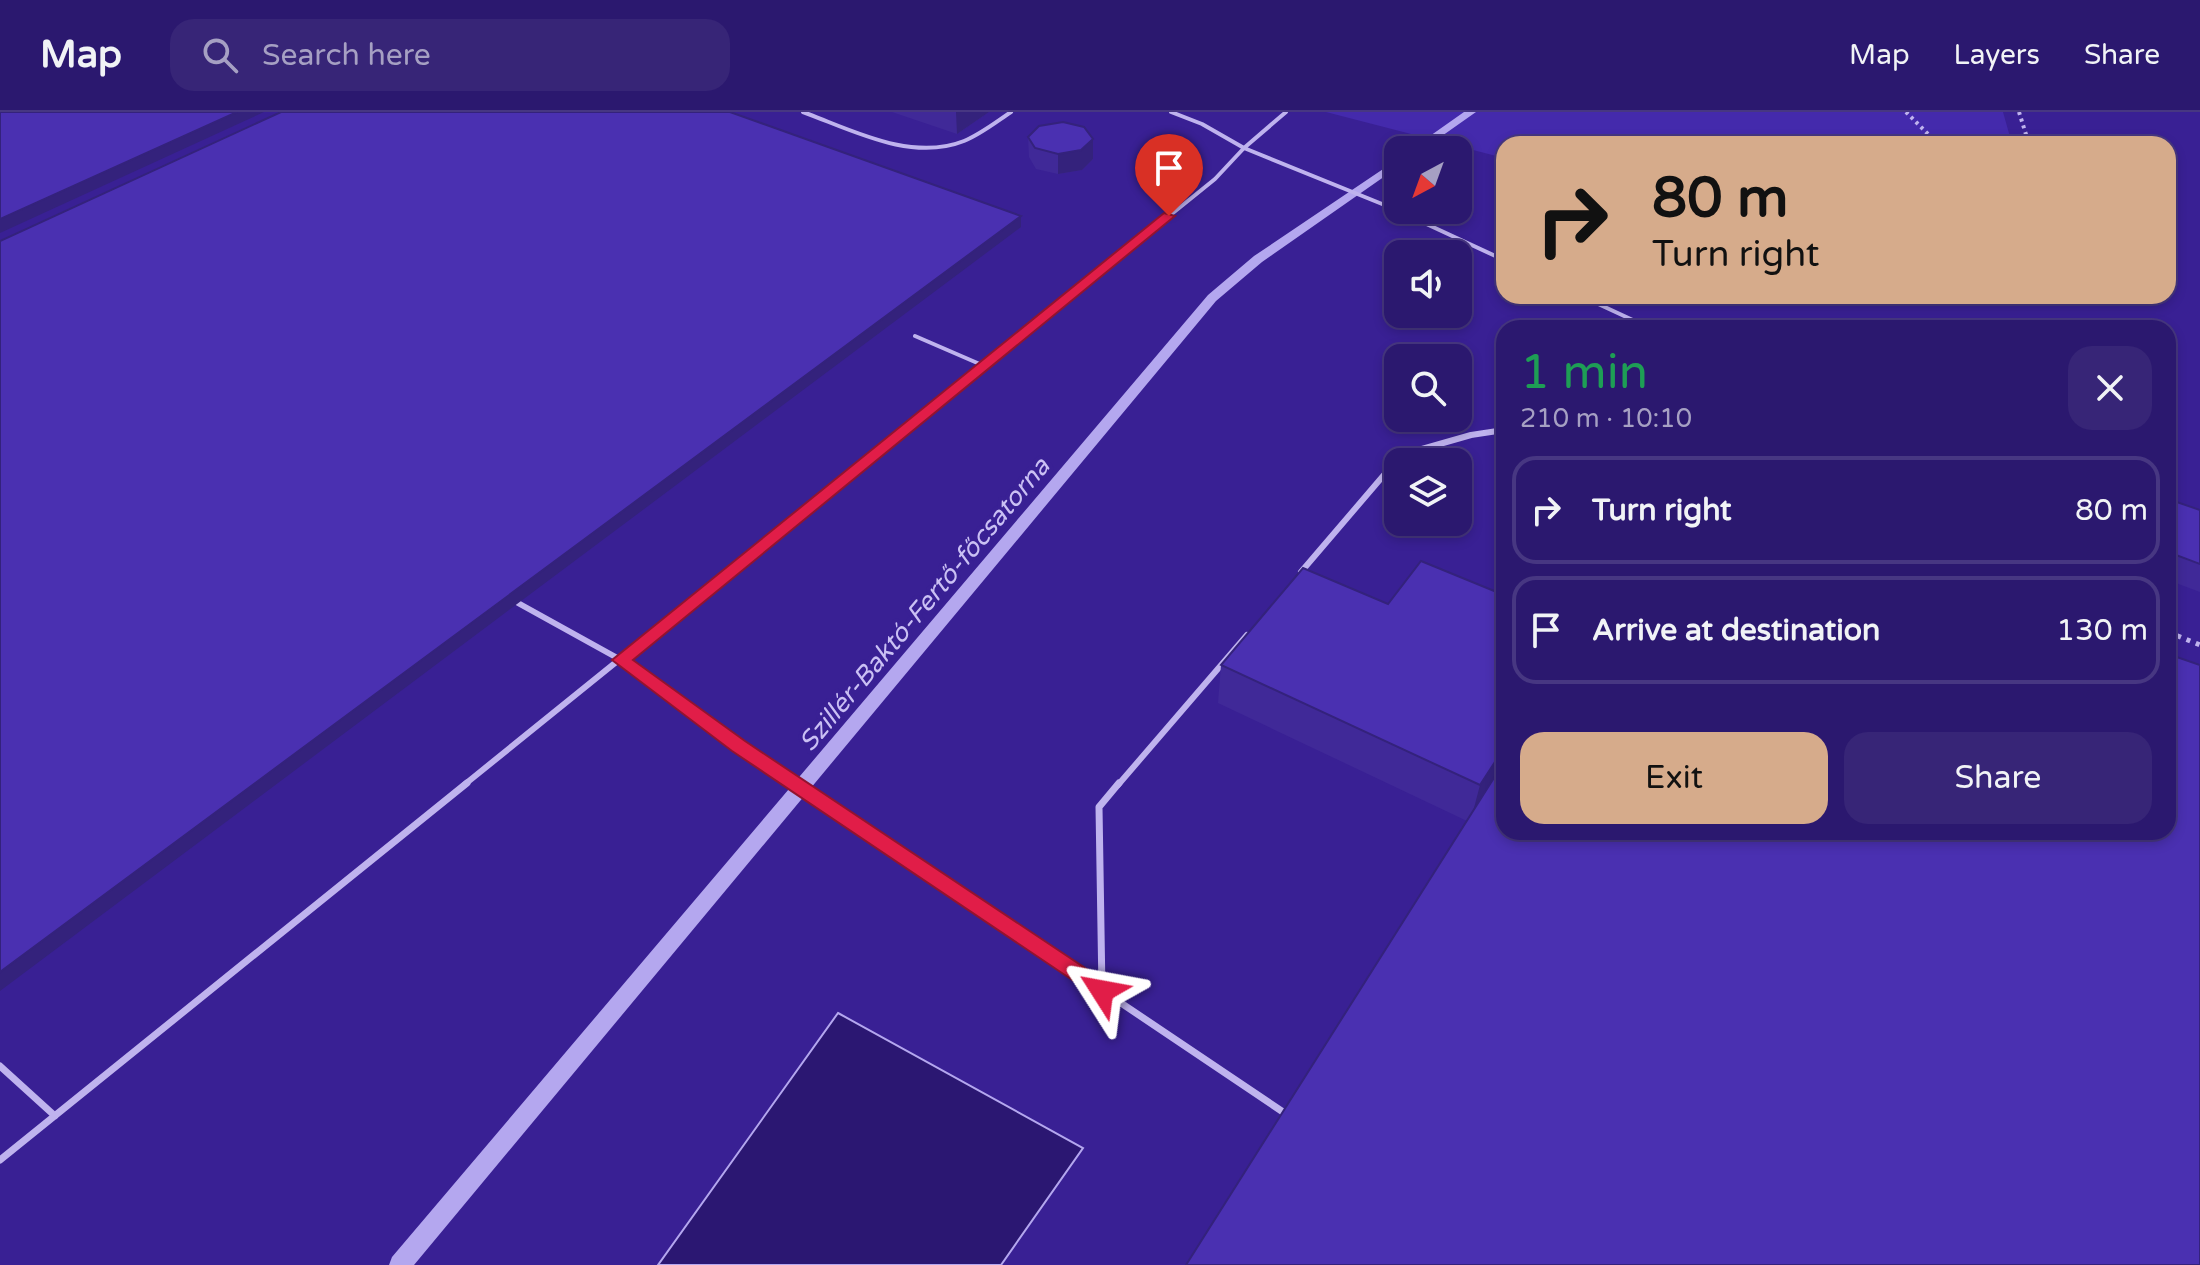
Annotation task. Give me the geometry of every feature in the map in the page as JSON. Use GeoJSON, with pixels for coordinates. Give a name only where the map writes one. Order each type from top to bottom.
{"type":"FeatureCollection","features":[{"type":"Feature","properties":{"kind":"lane"},"geometry":{"type":"LineString","coordinates":[[803,112],[875,137],[919,147],[957,144],[1011,112]]}},
{"type":"Feature","properties":{"kind":"lane"},"geometry":{"type":"LineString","coordinates":[[1171,112],[1202,124],[1244,148],[1392,208],[1496,256]]}},
{"type":"Feature","properties":{"kind":"lane"},"geometry":{"type":"LineString","coordinates":[[0,1160],[1215,179],[1244,148],[1286,112]]}},
{"type":"Feature","properties":{"kind":"lane"},"geometry":{"type":"LineString","coordinates":[[1598,304],[1633,320]]}},
{"type":"Feature","properties":{"kind":"lane"},"geometry":{"type":"LineString","coordinates":[[915,336],[982,365]]}},
{"type":"Feature","properties":{"kind":"lane"},"geometry":{"type":"LineString","coordinates":[[1291,584],[1401,455],[1496,431]]}},
{"type":"Feature","properties":{"kind":"lane"},"geometry":{"type":"LineString","coordinates":[[518,603],[621,660],[738,746],[1286,1114]]}},
{"type":"Feature","properties":{"kind":"lane"},"geometry":{"type":"LineString","coordinates":[[1102,991],[1099,807],[1250,631]]}},
{"type":"Feature","properties":{"kind":"lane"},"geometry":{"type":"LineString","coordinates":[[0,1066],[55,1116]]}},
{"type":"Feature","properties":{"kind":"path"},"geometry":{"type":"LineString","coordinates":[[1906,112],[1930,136]]}},
{"type":"Feature","properties":{"kind":"path"},"geometry":{"type":"LineString","coordinates":[[2019,112],[2026,136]]}},
{"type":"Feature","properties":{"kind":"path"},"geometry":{"type":"LineString","coordinates":[[2176,635],[2200,645]]}},
{"type":"Feature","properties":{"kind":"shaded area"},"geometry":{"type":"Polygon","coordinates":[[[1326,112],[2003,112],[2010,136],[1496,136],[1496,156],[1472,150],[1472,136],[1419,136],[1326,112]]]}},
{"type":"Feature","properties":{"kind":"shaded area"},"geometry":{"type":"Polygon","coordinates":[[[838,1013],[1083,1148],[1001,1265],[658,1265],[838,1013]]]}},
{"type":"Feature","properties":{"kind":"building"},"geometry":{"type":"Polygon","coordinates":[[[0,112],[237,112],[0,219],[0,112]]]}},
{"type":"Feature","properties":{"kind":"building"},"geometry":{"type":"Polygon","coordinates":[[[281,112],[730,112],[1021,216],[0,972],[0,241],[281,112]]]}},
{"type":"Feature","properties":{"kind":"building"},"geometry":{"type":"Polygon","coordinates":[[[1063,122],[1084,127],[1093,139],[1081,150],[1058,154],[1035,148],[1028,137],[1039,126],[1063,122]]]}},
{"type":"Feature","properties":{"kind":"building"},"geometry":{"type":"Polygon","coordinates":[[[2176,502],[2200,510],[2200,564],[2176,555],[2176,502]]]}},
{"type":"Feature","properties":{"kind":"building"},"geometry":{"type":"Polygon","coordinates":[[[1421,561],[1496,592],[1496,760],[1480,785],[1221,665],[1303,568],[1388,604],[1421,561]]]}},
{"type":"Feature","properties":{"kind":"building"},"geometry":{"type":"Polygon","coordinates":[[[2176,657],[2200,665],[2200,1265],[1186,1265],[1496,775],[1496,840],[2176,840],[2176,657]]]}},
{"type":"Feature","properties":{"kind":"waterway","name":"Szillér-Baktó-Fertő-főcsatorna"},"geometry":{"type":"LineString","coordinates":[[1436,136],[1471,112]]}},
{"type":"Feature","properties":{"kind":"waterway","name":"Szillér-Baktó-Fertő-főcsatorna"},"geometry":{"type":"LineString","coordinates":[[400,1265],[1212,298],[1258,259],[1384,172]]}},
{"type":"Feature","properties":{"kind":"route"},"geometry":{"type":"LineString","coordinates":[[1102,991],[738,746],[621,660],[1169,216]]}}]}
